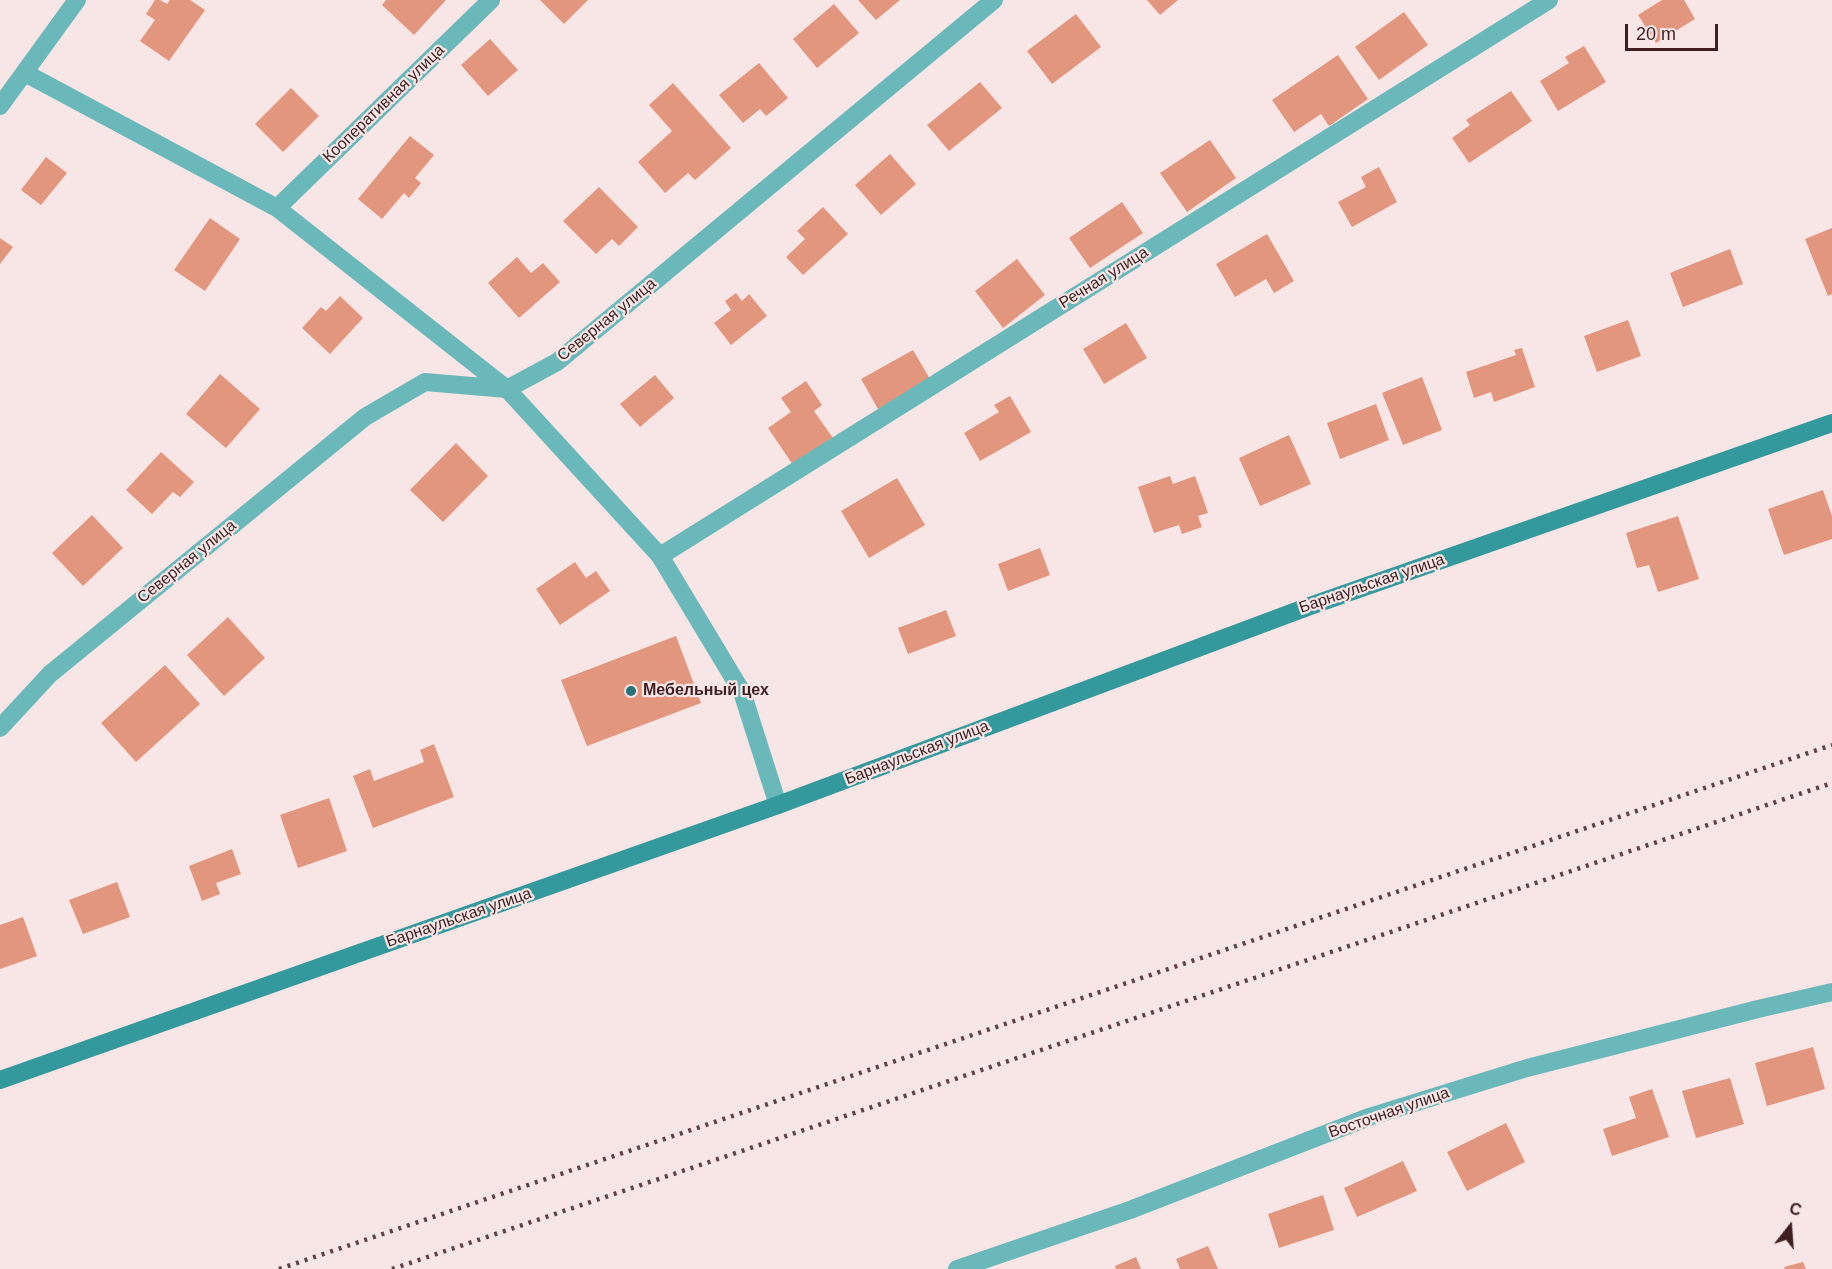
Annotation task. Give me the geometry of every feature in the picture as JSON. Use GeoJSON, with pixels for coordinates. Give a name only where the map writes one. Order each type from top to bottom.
{"type":"FeatureCollection","features":[{"type":"Feature","properties":{"kind":"street"},"geometry":{"type":"LineString","coordinates":[[0,106],[77,0]]}},
{"type":"Feature","properties":{"kind":"street","name":"Кооперативная улица"},"geometry":{"type":"LineString","coordinates":[[277,208],[491,0]]}},
{"type":"Feature","properties":{"kind":"street","name":"Северная улица"},"geometry":{"type":"LineString","coordinates":[[0,728],[50,674],[365,417],[425,381],[507,389],[557,362],[994,0]]}},
{"type":"Feature","properties":{"kind":"street","name":"Речная улица"},"geometry":{"type":"LineString","coordinates":[[660,556],[1549,0]]}},
{"type":"Feature","properties":{"kind":"street"},"geometry":{"type":"LineString","coordinates":[[25,73],[277,208],[507,389],[660,556],[742,692],[778,805]]}},
{"type":"Feature","properties":{"kind":"street","name":"Барнаульская улица"},"geometry":{"type":"LineString","coordinates":[[0,1080],[778,805],[1310,606],[1832,423]]}},
{"type":"Feature","properties":{"kind":"street","name":"Восточная улица"},"geometry":{"type":"LineString","coordinates":[[957,1269],[1130,1210],[1369,1117],[1527,1068],[1832,992]]}},
{"type":"Feature","properties":{"kind":"building"},"geometry":{"type":"Polygon","coordinates":[[[155,0],[167,4],[170,0],[190,0],[205,10],[169,61],[140,41],[155,20],[146,14],[155,0]]]}},
{"type":"Feature","properties":{"kind":"building"},"geometry":{"type":"Polygon","coordinates":[[[386,0],[446,0],[414,35],[382,5],[386,0]]]}},
{"type":"Feature","properties":{"kind":"building"},"geometry":{"type":"Polygon","coordinates":[[[540,0],[588,0],[564,24],[540,0]]]}},
{"type":"Feature","properties":{"kind":"building"},"geometry":{"type":"Polygon","coordinates":[[[858,0],[900,0],[876,20],[858,0]]]}},
{"type":"Feature","properties":{"kind":"building"},"geometry":{"type":"Polygon","coordinates":[[[1147,0],[1178,0],[1160,15],[1147,0]]]}},
{"type":"Feature","properties":{"kind":"building"},"geometry":{"type":"Polygon","coordinates":[[[1662,0],[1684,0],[1695,19],[1656,43],[1638,15],[1662,0]]]}},
{"type":"Feature","properties":{"kind":"building"},"geometry":{"type":"Polygon","coordinates":[[[834,4],[859,33],[817,68],[793,39],[834,4]]]}},
{"type":"Feature","properties":{"kind":"building"},"geometry":{"type":"Polygon","coordinates":[[[1404,12],[1428,45],[1379,80],[1355,47],[1404,12]]]}},
{"type":"Feature","properties":{"kind":"building"},"geometry":{"type":"Polygon","coordinates":[[[1076,14],[1101,47],[1052,84],[1027,51],[1076,14]]]}},
{"type":"Feature","properties":{"kind":"building"},"geometry":{"type":"Polygon","coordinates":[[[490,39],[518,70],[488,96],[461,65],[490,39]]]}},
{"type":"Feature","properties":{"kind":"building"},"geometry":{"type":"Polygon","coordinates":[[[1584,46],[1606,82],[1558,111],[1540,81],[1569,63],[1565,57],[1584,46]]]}},
{"type":"Feature","properties":{"kind":"building"},"geometry":{"type":"Polygon","coordinates":[[[1338,55],[1368,99],[1329,126],[1321,114],[1294,132],[1272,100],[1338,55]]]}},
{"type":"Feature","properties":{"kind":"building"},"geometry":{"type":"Polygon","coordinates":[[[759,63],[788,98],[766,116],[760,109],[743,123],[719,95],[759,63]]]}},
{"type":"Feature","properties":{"kind":"building"},"geometry":{"type":"Polygon","coordinates":[[[980,82],[1002,108],[949,151],[927,125],[980,82]]]}},
{"type":"Feature","properties":{"kind":"building"},"geometry":{"type":"Polygon","coordinates":[[[673,83],[731,148],[695,180],[688,173],[665,193],[638,162],[672,131],[649,105],[673,83]]]}},
{"type":"Feature","properties":{"kind":"building"},"geometry":{"type":"Polygon","coordinates":[[[291,88],[319,116],[283,152],[255,124],[291,88]]]}},
{"type":"Feature","properties":{"kind":"building"},"geometry":{"type":"Polygon","coordinates":[[[1511,91],[1532,121],[1469,163],[1452,138],[1470,125],[1466,120],[1511,91]]]}},
{"type":"Feature","properties":{"kind":"building"},"geometry":{"type":"Polygon","coordinates":[[[410,136],[434,155],[415,178],[421,183],[409,198],[404,193],[382,219],[358,199],[410,136]]]}},
{"type":"Feature","properties":{"kind":"building"},"geometry":{"type":"Polygon","coordinates":[[[1210,140],[1236,178],[1187,212],[1160,173],[1210,140]]]}},
{"type":"Feature","properties":{"kind":"building"},"geometry":{"type":"Polygon","coordinates":[[[890,154],[916,184],[881,215],[855,185],[890,154]]]}},
{"type":"Feature","properties":{"kind":"building"},"geometry":{"type":"Polygon","coordinates":[[[46,157],[67,173],[41,205],[21,190],[46,157]]]}},
{"type":"Feature","properties":{"kind":"building"},"geometry":{"type":"Polygon","coordinates":[[[1379,167],[1397,202],[1352,227],[1338,202],[1366,187],[1361,177],[1379,167]]]}},
{"type":"Feature","properties":{"kind":"building"},"geometry":{"type":"Polygon","coordinates":[[[599,187],[638,227],[619,246],[612,239],[596,254],[563,221],[599,187]]]}},
{"type":"Feature","properties":{"kind":"building"},"geometry":{"type":"Polygon","coordinates":[[[1122,202],[1143,233],[1090,268],[1069,238],[1122,202]]]}},
{"type":"Feature","properties":{"kind":"building"},"geometry":{"type":"Polygon","coordinates":[[[823,207],[848,234],[803,275],[786,257],[805,239],[797,231],[823,207]]]}},
{"type":"Feature","properties":{"kind":"building"},"geometry":{"type":"Polygon","coordinates":[[[210,218],[240,239],[205,291],[174,270],[210,218]]]}},
{"type":"Feature","properties":{"kind":"building"},"geometry":{"type":"Polygon","coordinates":[[[1832,228],[1832,294],[1828,296],[1805,239],[1832,228]]]}},
{"type":"Feature","properties":{"kind":"building"},"geometry":{"type":"Polygon","coordinates":[[[1267,234],[1294,281],[1274,293],[1266,279],[1235,297],[1216,264],[1267,234]]]}},
{"type":"Feature","properties":{"kind":"building"},"geometry":{"type":"Polygon","coordinates":[[[0,238],[13,247],[0,264],[0,238]]]}},
{"type":"Feature","properties":{"kind":"building"},"geometry":{"type":"Polygon","coordinates":[[[1730,249],[1743,284],[1683,307],[1670,273],[1730,249]]]}},
{"type":"Feature","properties":{"kind":"building"},"geometry":{"type":"Polygon","coordinates":[[[517,257],[531,273],[543,263],[560,282],[519,318],[488,283],[517,257]]]}},
{"type":"Feature","properties":{"kind":"building"},"geometry":{"type":"Polygon","coordinates":[[[1017,259],[1045,295],[1003,328],[975,291],[1017,259]]]}},
{"type":"Feature","properties":{"kind":"building"},"geometry":{"type":"Polygon","coordinates":[[[736,293],[742,301],[749,294],[767,316],[731,345],[714,323],[731,310],[725,301],[736,293]]]}},
{"type":"Feature","properties":{"kind":"building"},"geometry":{"type":"Polygon","coordinates":[[[340,296],[363,318],[330,354],[302,328],[321,307],[326,311],[340,296]]]}},
{"type":"Feature","properties":{"kind":"building"},"geometry":{"type":"Polygon","coordinates":[[[1628,320],[1641,356],[1597,372],[1584,336],[1628,320]]]}},
{"type":"Feature","properties":{"kind":"building"},"geometry":{"type":"Polygon","coordinates":[[[1126,323],[1147,358],[1104,384],[1083,349],[1126,323]]]}},
{"type":"Feature","properties":{"kind":"building"},"geometry":{"type":"Polygon","coordinates":[[[1522,348],[1535,387],[1494,402],[1491,392],[1474,398],[1466,372],[1516,355],[1514,350],[1522,348]]]}},
{"type":"Feature","properties":{"kind":"building"},"geometry":{"type":"Polygon","coordinates":[[[913,350],[930,379],[878,409],[861,379],[913,350]]]}},
{"type":"Feature","properties":{"kind":"building"},"geometry":{"type":"Polygon","coordinates":[[[220,374],[260,409],[226,448],[186,414],[220,374]]]}},
{"type":"Feature","properties":{"kind":"building"},"geometry":{"type":"Polygon","coordinates":[[[655,375],[674,398],[640,427],[620,404],[655,375]]]}},
{"type":"Feature","properties":{"kind":"building"},"geometry":{"type":"Polygon","coordinates":[[[1422,377],[1442,430],[1403,445],[1382,393],[1422,377]]]}},
{"type":"Feature","properties":{"kind":"building"},"geometry":{"type":"Polygon","coordinates":[[[806,381],[822,405],[814,411],[833,438],[793,465],[768,428],[791,412],[781,398],[806,381]]]}},
{"type":"Feature","properties":{"kind":"building"},"geometry":{"type":"Polygon","coordinates":[[[1010,396],[1031,432],[980,461],[964,433],[999,412],[994,405],[1010,396]]]}},
{"type":"Feature","properties":{"kind":"building"},"geometry":{"type":"Polygon","coordinates":[[[1376,404],[1389,440],[1340,459],[1327,423],[1376,404]]]}},
{"type":"Feature","properties":{"kind":"building"},"geometry":{"type":"Polygon","coordinates":[[[1289,435],[1311,484],[1260,506],[1239,458],[1289,435]]]}},
{"type":"Feature","properties":{"kind":"building"},"geometry":{"type":"Polygon","coordinates":[[[456,443],[488,476],[443,522],[410,490],[456,443]]]}},
{"type":"Feature","properties":{"kind":"building"},"geometry":{"type":"Polygon","coordinates":[[[161,452],[194,482],[180,497],[173,492],[152,514],[126,490],[161,452]]]}},
{"type":"Feature","properties":{"kind":"building"},"geometry":{"type":"Polygon","coordinates":[[[1170,476],[1173,484],[1195,476],[1208,513],[1198,516],[1202,527],[1182,534],[1179,525],[1154,533],[1138,487],[1170,476]]]}},
{"type":"Feature","properties":{"kind":"building"},"geometry":{"type":"Polygon","coordinates":[[[897,478],[925,525],[869,558],[841,511],[897,478]]]}},
{"type":"Feature","properties":{"kind":"building"},"geometry":{"type":"Polygon","coordinates":[[[1823,490],[1832,516],[1832,539],[1784,555],[1768,509],[1823,490]]]}},
{"type":"Feature","properties":{"kind":"building"},"geometry":{"type":"Polygon","coordinates":[[[92,515],[123,548],[83,586],[52,553],[92,515]]]}},
{"type":"Feature","properties":{"kind":"building"},"geometry":{"type":"Polygon","coordinates":[[[1678,516],[1699,579],[1658,592],[1649,565],[1637,568],[1626,533],[1678,516]]]}},
{"type":"Feature","properties":{"kind":"building"},"geometry":{"type":"Polygon","coordinates":[[[1040,548],[1050,575],[1008,591],[998,564],[1040,548]]]}},
{"type":"Feature","properties":{"kind":"building"},"geometry":{"type":"Polygon","coordinates":[[[575,562],[586,578],[596,571],[610,591],[560,625],[536,589],[575,562]]]}},
{"type":"Feature","properties":{"kind":"building"},"geometry":{"type":"Polygon","coordinates":[[[946,610],[956,636],[908,654],[898,628],[946,610]]]}},
{"type":"Feature","properties":{"kind":"building"},"geometry":{"type":"Polygon","coordinates":[[[228,617],[265,658],[224,696],[187,655],[228,617]]]}},
{"type":"Feature","properties":{"kind":"building","name":"Мебельный цех"},"geometry":{"type":"Polygon","coordinates":[[[676,636],[701,703],[587,746],[561,680],[676,636]]]}},
{"type":"Feature","properties":{"kind":"building"},"geometry":{"type":"Polygon","coordinates":[[[165,665],[200,704],[136,762],[101,723],[165,665]]]}},
{"type":"Feature","properties":{"kind":"building"},"geometry":{"type":"Polygon","coordinates":[[[434,744],[454,797],[373,828],[353,776],[370,769],[374,781],[424,762],[420,750],[434,744]]]}},
{"type":"Feature","properties":{"kind":"building"},"geometry":{"type":"Polygon","coordinates":[[[329,798],[347,851],[298,868],[280,815],[329,798]]]}},
{"type":"Feature","properties":{"kind":"building"},"geometry":{"type":"Polygon","coordinates":[[[232,849],[241,874],[216,883],[220,894],[202,901],[189,866],[232,849]]]}},
{"type":"Feature","properties":{"kind":"building"},"geometry":{"type":"Polygon","coordinates":[[[117,882],[130,917],[83,934],[69,900],[117,882]]]}},
{"type":"Feature","properties":{"kind":"building"},"geometry":{"type":"Polygon","coordinates":[[[23,917],[37,956],[0,969],[0,925],[23,917]]]}},
{"type":"Feature","properties":{"kind":"building"},"geometry":{"type":"Polygon","coordinates":[[[1813,1047],[1825,1089],[1767,1106],[1755,1063],[1813,1047]]]}},
{"type":"Feature","properties":{"kind":"building"},"geometry":{"type":"Polygon","coordinates":[[[1730,1078],[1744,1124],[1696,1138],[1682,1091],[1730,1078]]]}},
{"type":"Feature","properties":{"kind":"building"},"geometry":{"type":"Polygon","coordinates":[[[1652,1089],[1669,1137],[1612,1156],[1603,1129],[1636,1118],[1629,1097],[1652,1089]]]}},
{"type":"Feature","properties":{"kind":"building"},"geometry":{"type":"Polygon","coordinates":[[[1506,1123],[1525,1162],[1467,1191],[1447,1152],[1506,1123]]]}},
{"type":"Feature","properties":{"kind":"building"},"geometry":{"type":"Polygon","coordinates":[[[1403,1161],[1417,1191],[1357,1217],[1344,1188],[1403,1161]]]}},
{"type":"Feature","properties":{"kind":"building"},"geometry":{"type":"Polygon","coordinates":[[[1323,1195],[1334,1230],[1279,1248],[1268,1214],[1323,1195]]]}},
{"type":"Feature","properties":{"kind":"building"},"geometry":{"type":"Polygon","coordinates":[[[1208,1246],[1218,1269],[1180,1269],[1176,1259],[1208,1246]]]}},
{"type":"Feature","properties":{"kind":"building"},"geometry":{"type":"Polygon","coordinates":[[[1136,1257],[1141,1269],[1116,1269],[1115,1266],[1136,1257]]]}},
{"type":"Feature","properties":{"kind":"building"},"geometry":{"type":"Polygon","coordinates":[[[1803,1262],[1806,1269],[1785,1269],[1784,1267],[1803,1262]]]}},
{"type":"Feature","properties":{"kind":"railway"},"geometry":{"type":"LineString","coordinates":[[279,1269],[1832,745]]}},
{"type":"Feature","properties":{"kind":"railway"},"geometry":{"type":"LineString","coordinates":[[392,1269],[1832,783]]}},
{"type":"Feature","properties":{"kind":"place","name":"Мебельный цех"},"geometry":{"type":"Point","coordinates":[631,691]}}]}
